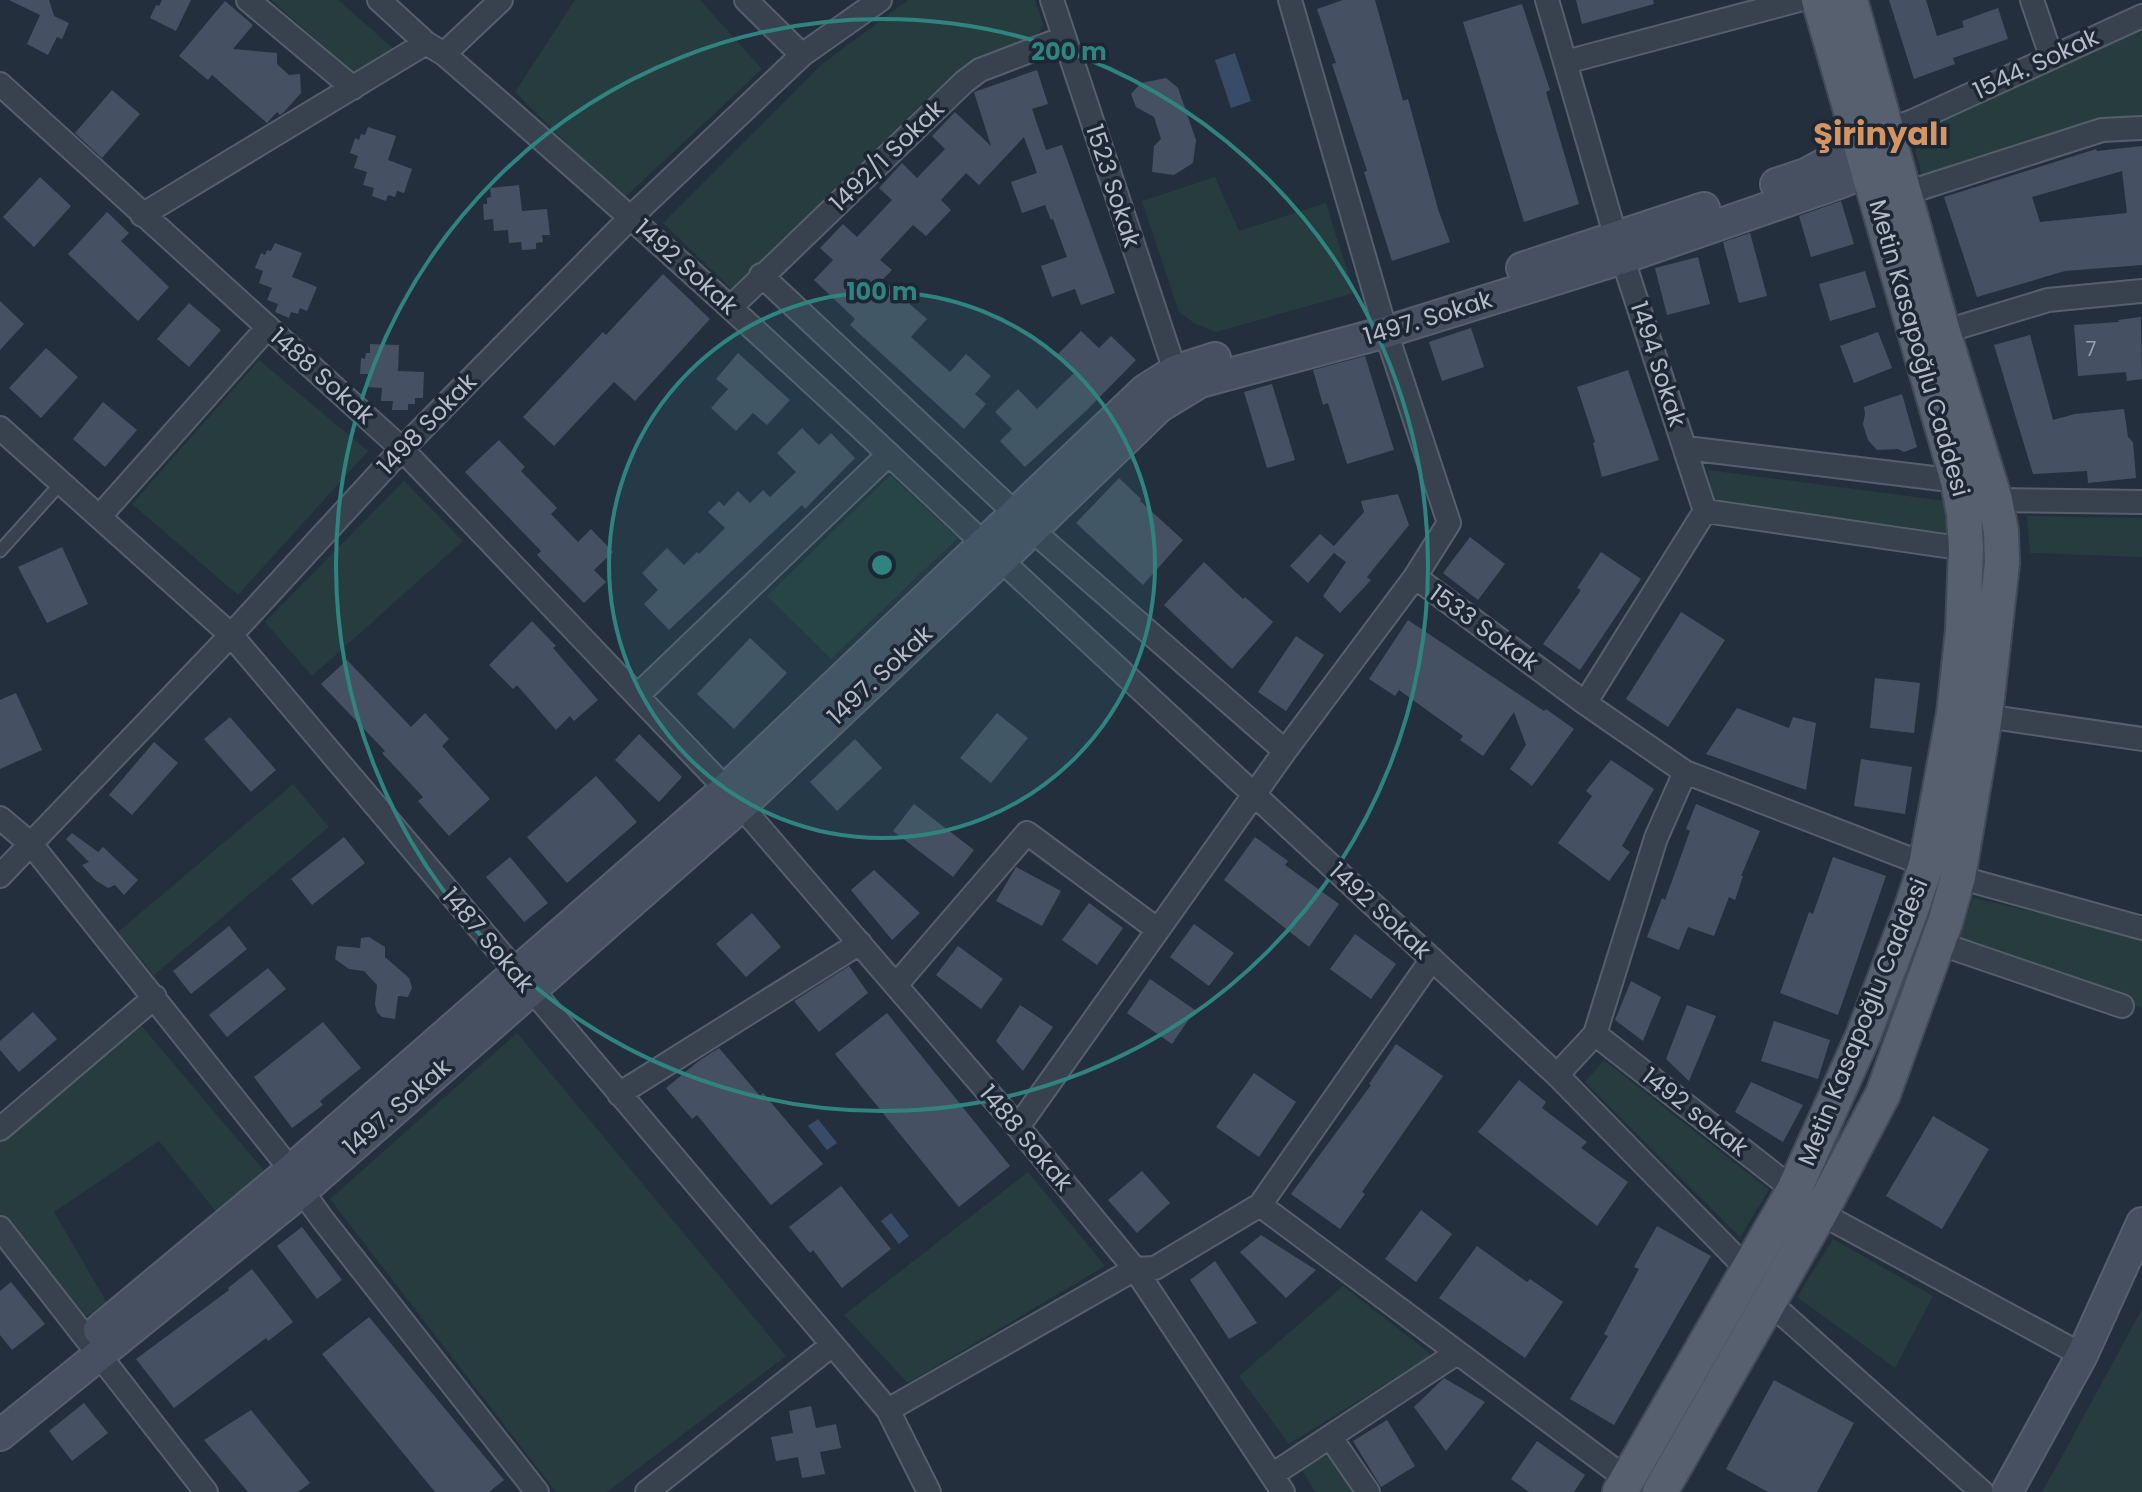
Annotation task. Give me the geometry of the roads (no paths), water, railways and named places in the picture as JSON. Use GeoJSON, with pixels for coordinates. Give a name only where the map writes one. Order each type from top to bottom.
{"type":"FeatureCollection","features":[{"type":"Feature","properties":{"kind":"main road","name":"Metin Kasapoğlu Caddesi"},"geometry":{"type":"LineString","coordinates":[[1660,1492],[1820,1213],[1883,1094],[1938,943],[1958,877],[1985,716],[2002,563],[1995,500],[1903,194],[1878,152],[1819,0]]}},
{"type":"Feature","properties":{"kind":"main road","name":"Metin Kasapoğlu Caddesi"},"geometry":{"type":"LineString","coordinates":[[1624,1486],[1794,1190],[1863,1036],[1926,865],[1954,713],[1963,630],[1964,514],[1878,152],[1850,0]]}},
{"type":"Feature","properties":{"kind":"street"},"geometry":{"type":"LineString","coordinates":[[248,0],[353,88]]}},
{"type":"Feature","properties":{"kind":"street","name":"1492 Sokak"},"geometry":{"type":"LineString","coordinates":[[379,0],[731,307],[1256,794],[1557,1075],[1749,1271]]}},
{"type":"Feature","properties":{"kind":"street"},"geometry":{"type":"LineString","coordinates":[[142,215],[353,88],[435,48],[501,0]]}},
{"type":"Feature","properties":{"kind":"street"},"geometry":{"type":"LineString","coordinates":[[746,0],[802,55]]}},
{"type":"Feature","properties":{"kind":"street","name":"1498 Sokak"},"geometry":{"type":"LineString","coordinates":[[0,876],[231,635],[402,449],[631,217],[802,55],[880,0]]}},
{"type":"Feature","properties":{"kind":"street","name":"1523 Sokak"},"geometry":{"type":"LineString","coordinates":[[1052,0],[1175,371]]}},
{"type":"Feature","properties":{"kind":"street","name":"1533 Sokak"},"geometry":{"type":"LineString","coordinates":[[1290,0],[1384,322],[1449,523],[1415,577],[1585,703],[1685,772],[1926,865]]}},
{"type":"Feature","properties":{"kind":"street","name":"1494 Sokak"},"geometry":{"type":"LineString","coordinates":[[1547,0],[1620,248],[1705,511]]}},
{"type":"Feature","properties":{"kind":"street"},"geometry":{"type":"LineString","coordinates":[[1566,62],[1799,0]]}},
{"type":"Feature","properties":{"kind":"street"},"geometry":{"type":"LineString","coordinates":[[2032,0],[2051,56]]}},
{"type":"Feature","properties":{"kind":"street","name":"1544. Sokak"},"geometry":{"type":"LineString","coordinates":[[1878,152],[1913,121],[2142,16]]}},
{"type":"Feature","properties":{"kind":"street","name":"1492/1 Sokak"},"geometry":{"type":"LineString","coordinates":[[731,307],[964,82],[980,70],[1064,38]]}},
{"type":"Feature","properties":{"kind":"street","name":"1488 Sokak"},"geometry":{"type":"LineString","coordinates":[[0,84],[402,449],[734,797],[1018,1127],[1135,1269],[1278,1484]]}},
{"type":"Feature","properties":{"kind":"street"},"geometry":{"type":"LineString","coordinates":[[1903,194],[2102,130],[2142,128]]}},
{"type":"Feature","properties":{"kind":"street","name":"1497. Sokak"},"geometry":{"type":"LineString","coordinates":[[1023,521],[1159,407],[1176,395],[1213,378],[1620,248],[1806,174],[1878,152]]}},
{"type":"Feature","properties":{"kind":"street","name":"1492 Sokak"},"geometry":{"type":"LineString","coordinates":[[761,275],[1023,521],[1285,751]]}},
{"type":"Feature","properties":{"kind":"street"},"geometry":{"type":"LineString","coordinates":[[1943,332],[2048,300],[2142,291]]}},
{"type":"Feature","properties":{"kind":"street","name":"1497. Sokak"},"geometry":{"type":"LineString","coordinates":[[0,1435],[93,1348],[296,1180],[734,797],[993,552],[1145,390],[1175,371],[1384,322]]}},
{"type":"Feature","properties":{"kind":"street"},"geometry":{"type":"LineString","coordinates":[[100,516],[268,327]]}},
{"type":"Feature","properties":{"kind":"street","name":"1487 Sokak"},"geometry":{"type":"LineString","coordinates":[[0,428],[231,635],[888,1410],[929,1492]]}},
{"type":"Feature","properties":{"kind":"street"},"geometry":{"type":"LineString","coordinates":[[1686,448],[1958,481]]}},
{"type":"Feature","properties":{"kind":"street"},"geometry":{"type":"LineString","coordinates":[[639,694],[889,454]]}},
{"type":"Feature","properties":{"kind":"street"},"geometry":{"type":"LineString","coordinates":[[1995,500],[2142,502]]}},
{"type":"Feature","properties":{"kind":"street"},"geometry":{"type":"LineString","coordinates":[[1585,703],[1705,511],[1966,549]]}},
{"type":"Feature","properties":{"kind":"street"},"geometry":{"type":"LineString","coordinates":[[1018,1127],[1285,751],[1415,577]]}},
{"type":"Feature","properties":{"kind":"street"},"geometry":{"type":"LineString","coordinates":[[1985,716],[2142,739]]}},
{"type":"Feature","properties":{"kind":"street"},"geometry":{"type":"LineString","coordinates":[[1557,1075],[1595,1034],[1656,838],[1685,772]]}},
{"type":"Feature","properties":{"kind":"street"},"geometry":{"type":"LineString","coordinates":[[0,818],[31,844],[155,997],[537,1492]]}},
{"type":"Feature","properties":{"kind":"street"},"geometry":{"type":"LineString","coordinates":[[896,985],[1027,833],[1158,930]]}},
{"type":"Feature","properties":{"kind":"street"},"geometry":{"type":"LineString","coordinates":[[1958,877],[2142,928]]}},
{"type":"Feature","properties":{"kind":"street"},"geometry":{"type":"LineString","coordinates":[[619,1094],[860,943]]}},
{"type":"Feature","properties":{"kind":"street"},"geometry":{"type":"LineString","coordinates":[[1938,943],[2122,1006]]}},
{"type":"Feature","properties":{"kind":"street"},"geometry":{"type":"LineString","coordinates":[[888,1410],[1135,1269],[1155,1268],[1260,1205],[1432,959]]}},
{"type":"Feature","properties":{"kind":"street"},"geometry":{"type":"LineString","coordinates":[[0,1129],[155,997]]}},
{"type":"Feature","properties":{"kind":"street","name":"1492 sokak"},"geometry":{"type":"LineString","coordinates":[[1595,1034],[1794,1190]]}},
{"type":"Feature","properties":{"kind":"street"},"geometry":{"type":"LineString","coordinates":[[1260,1205],[1457,1353],[1624,1486]]}},
{"type":"Feature","properties":{"kind":"street"},"geometry":{"type":"LineString","coordinates":[[1820,1213],[2082,1355]]}},
{"type":"Feature","properties":{"kind":"street"},"geometry":{"type":"LineString","coordinates":[[2007,1492],[2082,1355],[2142,1225]]}},
{"type":"Feature","properties":{"kind":"street"},"geometry":{"type":"LineString","coordinates":[[0,1228],[206,1492]]}},
{"type":"Feature","properties":{"kind":"street"},"geometry":{"type":"LineString","coordinates":[[1768,1301],[1982,1492]]}},
{"type":"Feature","properties":{"kind":"street"},"geometry":{"type":"LineString","coordinates":[[647,1492],[832,1345]]}},
{"type":"Feature","properties":{"kind":"street","name":"1497. Sokak"},"geometry":{"type":"LineString","coordinates":[[0,1409],[93,1348]]}},
{"type":"Feature","properties":{"kind":"street"},"geometry":{"type":"LineString","coordinates":[[1278,1484],[1331,1438],[1457,1353]]}},
{"type":"Feature","properties":{"kind":"street"},"geometry":{"type":"LineString","coordinates":[[1331,1438],[1368,1492]]}},
{"type":"Feature","properties":{"kind":"lane"},"geometry":{"type":"LineString","coordinates":[[0,551],[62,482]]}},
{"type":"Feature","properties":{"kind":"water"},"geometry":{"type":"Polygon","coordinates":[[[1235,53],[1251,101],[1231,108],[1215,60],[1235,53]]]}},
{"type":"Feature","properties":{"kind":"water"},"geometry":{"type":"Polygon","coordinates":[[[818,1119],[837,1143],[827,1150],[808,1126],[818,1119]]]}},
{"type":"Feature","properties":{"kind":"water"},"geometry":{"type":"Polygon","coordinates":[[[891,1213],[909,1236],[899,1244],[881,1221],[891,1213]]]}},
{"type":"Feature","properties":{"kind":"district","name":"Şirinyalı"},"geometry":{"type":"Point","coordinates":[1881,134]}}]}
